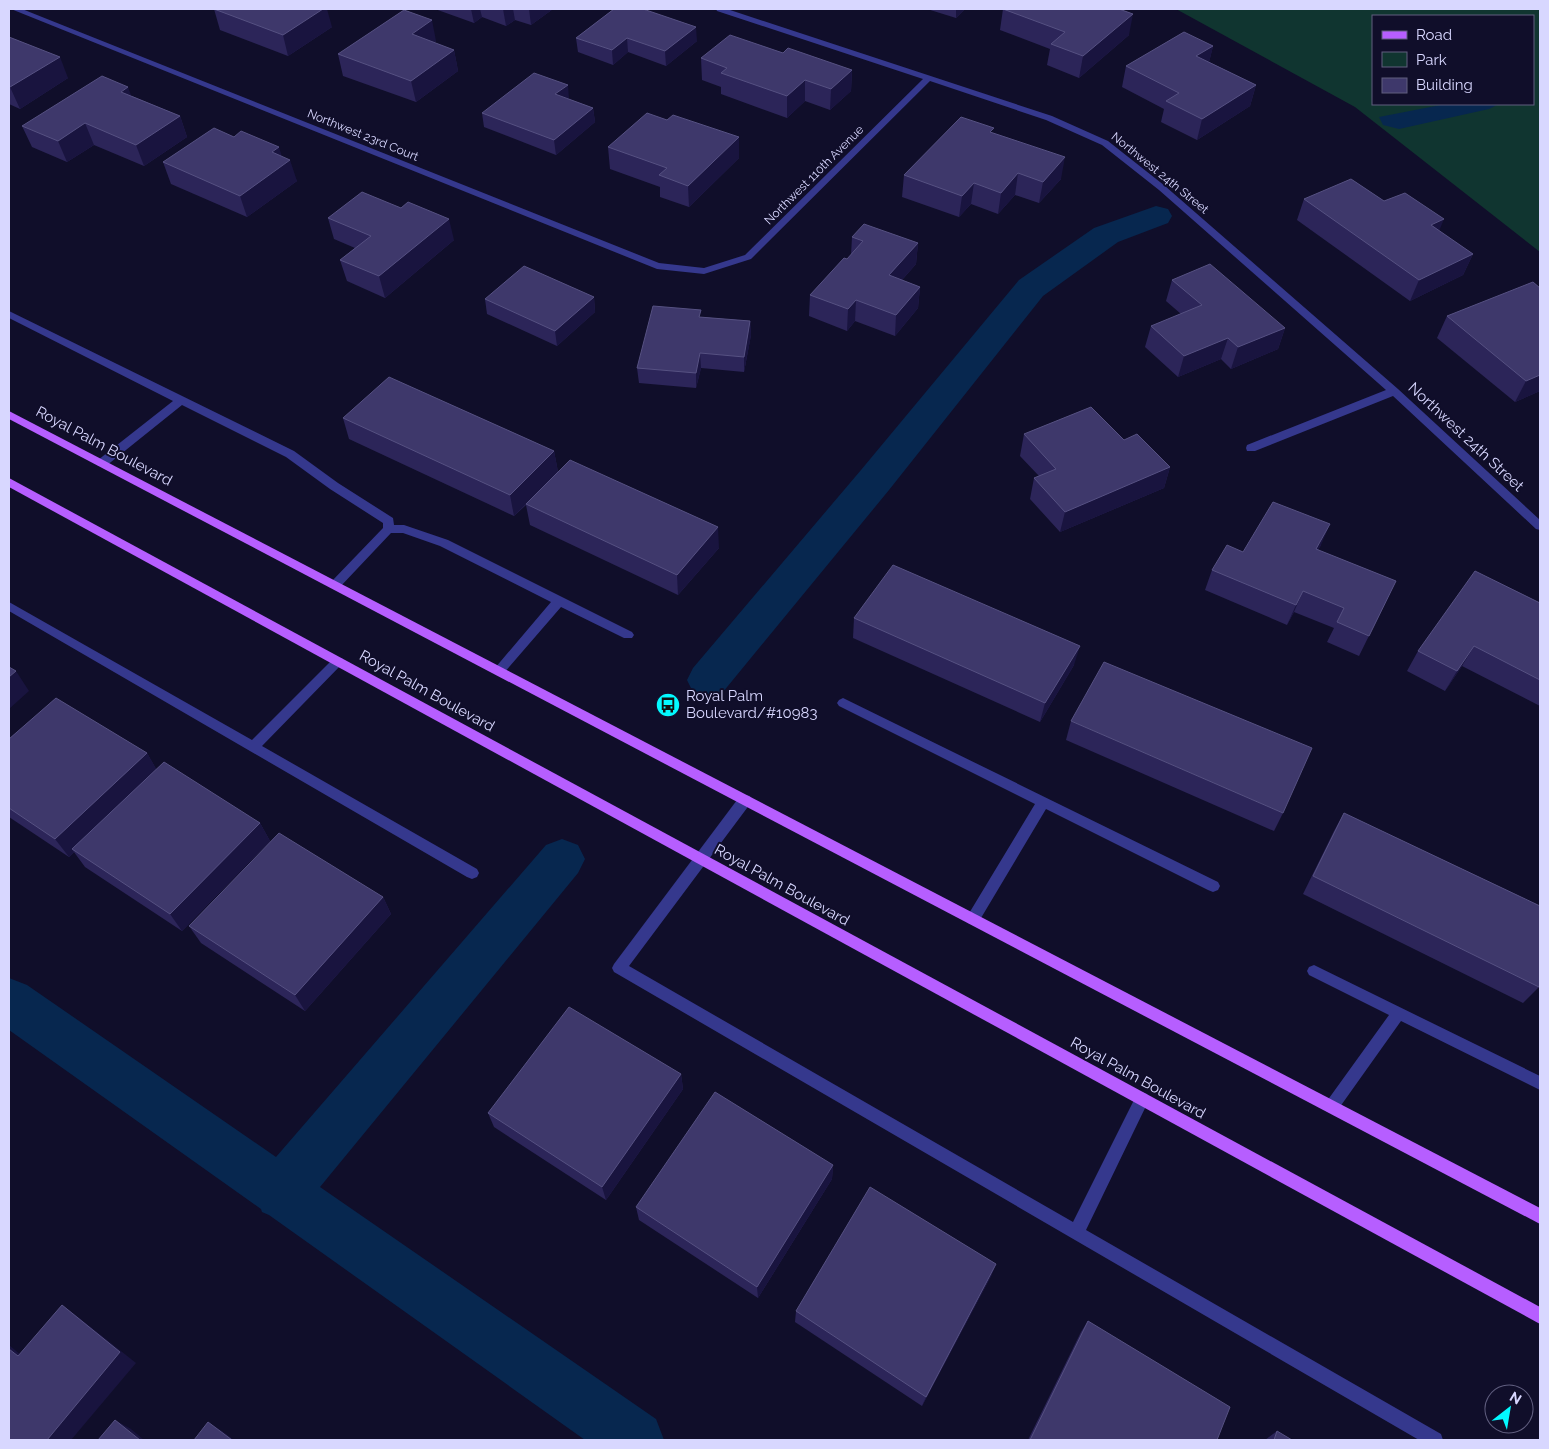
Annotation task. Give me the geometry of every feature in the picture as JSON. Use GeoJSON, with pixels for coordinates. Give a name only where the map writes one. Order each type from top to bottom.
{"type":"FeatureCollection","features":[{"type":"Feature","properties":{"kind":"main road","name":"Royal Palm Boulevard"},"geometry":{"type":"LineString","coordinates":[[9,415],[1540,1216]]}},
{"type":"Feature","properties":{"kind":"main road","name":"Royal Palm Boulevard"},"geometry":{"type":"LineString","coordinates":[[9,482],[1540,1316]]}},
{"type":"Feature","properties":{"kind":"street","name":"Northwest 23rd Court"},"geometry":{"type":"LineString","coordinates":[[16,9],[657,266],[704,271]]}},
{"type":"Feature","properties":{"kind":"street","name":"Northwest 24th Street"},"geometry":{"type":"LineString","coordinates":[[720,9],[1049,118],[1106,144],[1162,188],[1394,391],[1540,526]]}},
{"type":"Feature","properties":{"kind":"street","name":"Northwest 110th Avenue"},"geometry":{"type":"LineString","coordinates":[[704,271],[748,257],[929,78]]}},
{"type":"Feature","properties":{"kind":"street"},"geometry":{"type":"LineString","coordinates":[[9,314],[290,454],[334,486],[373,509],[389,521],[388,529],[335,585]]}},
{"type":"Feature","properties":{"kind":"street","name":"Northwest 24th Street"},"geometry":{"type":"LineString","coordinates":[[1251,448],[1394,391]]}},
{"type":"Feature","properties":{"kind":"street"},"geometry":{"type":"LineString","coordinates":[[102,463],[181,400]]}},
{"type":"Feature","properties":{"kind":"street"},"geometry":{"type":"LineString","coordinates":[[388,529],[404,529],[444,544],[628,635]]}},
{"type":"Feature","properties":{"kind":"street"},"geometry":{"type":"LineString","coordinates":[[499,671],[559,601]]}},
{"type":"Feature","properties":{"kind":"street"},"geometry":{"type":"LineString","coordinates":[[9,606],[472,873]]}},
{"type":"Feature","properties":{"kind":"street"},"geometry":{"type":"LineString","coordinates":[[253,747],[338,661]]}},
{"type":"Feature","properties":{"kind":"street"},"geometry":{"type":"LineString","coordinates":[[844,703],[1213,886]]}},
{"type":"Feature","properties":{"kind":"street"},"geometry":{"type":"LineString","coordinates":[[745,800],[619,968],[1436,1440]]}},
{"type":"Feature","properties":{"kind":"street"},"geometry":{"type":"LineString","coordinates":[[973,919],[1043,802]]}},
{"type":"Feature","properties":{"kind":"street"},"geometry":{"type":"LineString","coordinates":[[1314,970],[1540,1083]]}},
{"type":"Feature","properties":{"kind":"street"},"geometry":{"type":"LineString","coordinates":[[1332,1106],[1399,1013]]}},
{"type":"Feature","properties":{"kind":"street"},"geometry":{"type":"LineString","coordinates":[[1076,1233],[1142,1099]]}},
{"type":"Feature","properties":{"kind":"green space"},"geometry":{"type":"Polygon","coordinates":[[[1176,9],[1540,9],[1540,252],[1355,107],[1176,9]]]}},
{"type":"Feature","properties":{"kind":"water"},"geometry":{"type":"Polygon","coordinates":[[[1441,105],[1497,105],[1489,109],[1399,129],[1383,125],[1379,117],[1441,105]]]}},
{"type":"Feature","properties":{"kind":"building"},"geometry":{"type":"Polygon","coordinates":[[[214,9],[323,9],[283,35],[214,9]]]}},
{"type":"Feature","properties":{"kind":"building"},"geometry":{"type":"Polygon","coordinates":[[[614,9],[643,9],[696,27],[665,51],[627,38],[612,50],[576,38],[614,9]]]}},
{"type":"Feature","properties":{"kind":"building"},"geometry":{"type":"Polygon","coordinates":[[[1003,9],[1119,9],[1133,14],[1083,56],[1051,44],[1065,32],[1003,9]]]}},
{"type":"Feature","properties":{"kind":"building"},"geometry":{"type":"Polygon","coordinates":[[[404,10],[432,20],[412,34],[454,50],[411,81],[338,54],[404,10]]]}},
{"type":"Feature","properties":{"kind":"building"},"geometry":{"type":"Polygon","coordinates":[[[1184,32],[1213,46],[1196,56],[1256,85],[1202,119],[1166,101],[1179,93],[1126,66],[1184,32]]]}},
{"type":"Feature","properties":{"kind":"building"},"geometry":{"type":"Polygon","coordinates":[[[730,35],[783,53],[788,48],[852,70],[831,89],[805,80],[787,96],[721,73],[727,68],[701,58],[730,35]]]}},
{"type":"Feature","properties":{"kind":"building"},"geometry":{"type":"Polygon","coordinates":[[[9,37],[60,57],[9,87],[9,37]]]}},
{"type":"Feature","properties":{"kind":"building"},"geometry":{"type":"Polygon","coordinates":[[[534,73],[568,85],[555,94],[593,108],[554,140],[482,113],[534,73]]]}},
{"type":"Feature","properties":{"kind":"building"},"geometry":{"type":"Polygon","coordinates":[[[102,76],[128,87],[121,92],[180,116],[136,145],[85,123],[58,141],[22,126],[102,76]]]}},
{"type":"Feature","properties":{"kind":"building"},"geometry":{"type":"Polygon","coordinates":[[[647,113],[667,120],[673,115],[739,137],[688,186],[659,175],[667,168],[608,147],[647,113]]]}},
{"type":"Feature","properties":{"kind":"building"},"geometry":{"type":"Polygon","coordinates":[[[961,117],[994,128],[990,132],[1065,157],[1043,182],[1018,173],[1001,193],[974,183],[962,196],[904,175],[961,117]]]}},
{"type":"Feature","properties":{"kind":"building"},"geometry":{"type":"Polygon","coordinates":[[[214,128],[234,137],[241,131],[279,147],[272,152],[290,160],[240,196],[163,162],[214,128]]]}},
{"type":"Feature","properties":{"kind":"building"},"geometry":{"type":"Polygon","coordinates":[[[1351,179],[1384,201],[1405,193],[1444,219],[1431,225],[1473,254],[1419,280],[1304,199],[1351,179]]]}},
{"type":"Feature","properties":{"kind":"building"},"geometry":{"type":"Polygon","coordinates":[[[362,192],[401,208],[408,202],[449,219],[379,276],[340,260],[371,236],[328,218],[362,192]]]}},
{"type":"Feature","properties":{"kind":"building"},"geometry":{"type":"Polygon","coordinates":[[[864,224],[918,243],[889,275],[920,287],[896,315],[856,300],[848,309],[810,295],[844,258],[847,259],[863,241],[852,237],[864,224]]]}},
{"type":"Feature","properties":{"kind":"building"},"geometry":{"type":"Polygon","coordinates":[[[1210,264],[1285,328],[1238,347],[1228,338],[1184,356],[1151,326],[1202,305],[1172,280],[1210,264]]]}},
{"type":"Feature","properties":{"kind":"building"},"geometry":{"type":"Polygon","coordinates":[[[524,266],[594,297],[555,331],[485,299],[524,266]]]}},
{"type":"Feature","properties":{"kind":"building"},"geometry":{"type":"Polygon","coordinates":[[[1533,282],[1540,288],[1540,375],[1526,381],[1447,316],[1533,282]]]}},
{"type":"Feature","properties":{"kind":"building"},"geometry":{"type":"Polygon","coordinates":[[[653,306],[701,310],[699,317],[750,321],[744,357],[700,353],[696,373],[637,368],[653,306]]]}},
{"type":"Feature","properties":{"kind":"building"},"geometry":{"type":"Polygon","coordinates":[[[389,377],[554,451],[510,495],[343,418],[389,377]]]}},
{"type":"Feature","properties":{"kind":"building"},"geometry":{"type":"Polygon","coordinates":[[[1091,407],[1124,440],[1137,434],[1170,467],[1065,512],[1034,478],[1056,469],[1024,434],[1091,407]]]}},
{"type":"Feature","properties":{"kind":"building"},"geometry":{"type":"Polygon","coordinates":[[[570,460],[718,527],[677,575],[526,504],[570,460]]]}},
{"type":"Feature","properties":{"kind":"building"},"geometry":{"type":"Polygon","coordinates":[[[1273,502],[1330,524],[1316,549],[1396,581],[1369,636],[1337,622],[1344,608],[1303,591],[1296,605],[1212,570],[1227,545],[1243,552],[1273,502]]]}},
{"type":"Feature","properties":{"kind":"building"},"geometry":{"type":"Polygon","coordinates":[[[893,565],[1080,646],[1045,703],[854,618],[893,565]]]}},
{"type":"Feature","properties":{"kind":"building"},"geometry":{"type":"Polygon","coordinates":[[[1475,571],[1540,603],[1540,680],[1474,646],[1457,671],[1418,651],[1475,571]]]}},
{"type":"Feature","properties":{"kind":"building"},"geometry":{"type":"Polygon","coordinates":[[[1104,662],[1312,748],[1283,813],[1071,721],[1104,662]]]}},
{"type":"Feature","properties":{"kind":"building"},"geometry":{"type":"Polygon","coordinates":[[[9,667],[16,671],[9,677],[9,667]]]}},
{"type":"Feature","properties":{"kind":"building"},"geometry":{"type":"Polygon","coordinates":[[[56,698],[147,753],[55,839],[9,808],[9,739],[56,698]]]}},
{"type":"Feature","properties":{"kind":"building"},"geometry":{"type":"Polygon","coordinates":[[[164,762],[260,823],[170,914],[72,849],[164,762]]]}},
{"type":"Feature","properties":{"kind":"building"},"geometry":{"type":"Polygon","coordinates":[[[1344,813],[1540,906],[1539,987],[1313,876],[1344,813]]]}},
{"type":"Feature","properties":{"kind":"building"},"geometry":{"type":"Polygon","coordinates":[[[279,833],[383,897],[295,995],[189,926],[279,833]]]}},
{"type":"Feature","properties":{"kind":"building"},"geometry":{"type":"Polygon","coordinates":[[[569,1007],[681,1074],[602,1187],[488,1113],[569,1007]]]}},
{"type":"Feature","properties":{"kind":"building"},"geometry":{"type":"Polygon","coordinates":[[[715,1092],[833,1165],[757,1287],[636,1207],[715,1092]]]}},
{"type":"Feature","properties":{"kind":"building"},"geometry":{"type":"Polygon","coordinates":[[[870,1187],[996,1264],[926,1397],[796,1311],[870,1187]]]}},
{"type":"Feature","properties":{"kind":"building"},"geometry":{"type":"Polygon","coordinates":[[[62,1305],[120,1352],[47,1440],[9,1440],[9,1349],[18,1356],[62,1305]]]}},
{"type":"Feature","properties":{"kind":"building"},"geometry":{"type":"Polygon","coordinates":[[[1088,1321],[1230,1407],[1217,1440],[1030,1440],[1088,1321]]]}},
{"type":"Feature","properties":{"kind":"building"},"geometry":{"type":"Polygon","coordinates":[[[115,1420],[140,1440],[98,1440],[115,1420]]]}},
{"type":"Feature","properties":{"kind":"building"},"geometry":{"type":"Polygon","coordinates":[[[208,1422],[232,1440],[194,1440],[208,1422]]]}},
{"type":"Feature","properties":{"kind":"building"},"geometry":{"type":"Polygon","coordinates":[[[1277,1431],[1292,1440],[1274,1440],[1277,1431]]]}},
{"type":"Feature","properties":{"kind":"waterway"},"geometry":{"type":"LineString","coordinates":[[708,680],[875,480],[1031,288],[1106,235],[1156,216]]}},
{"type":"Feature","properties":{"kind":"waterway"},"geometry":{"type":"LineString","coordinates":[[282,1192],[562,859]]}},
{"type":"Feature","properties":{"kind":"waterway"},"geometry":{"type":"LineString","coordinates":[[9,1001],[282,1192]]}},
{"type":"Feature","properties":{"kind":"waterway"},"geometry":{"type":"LineString","coordinates":[[282,1192],[635,1440]]}},
{"type":"Feature","properties":{"kind":"place","name":"Royal Palm Boulevard/#10983"},"geometry":{"type":"Point","coordinates":[668,705]}}]}
